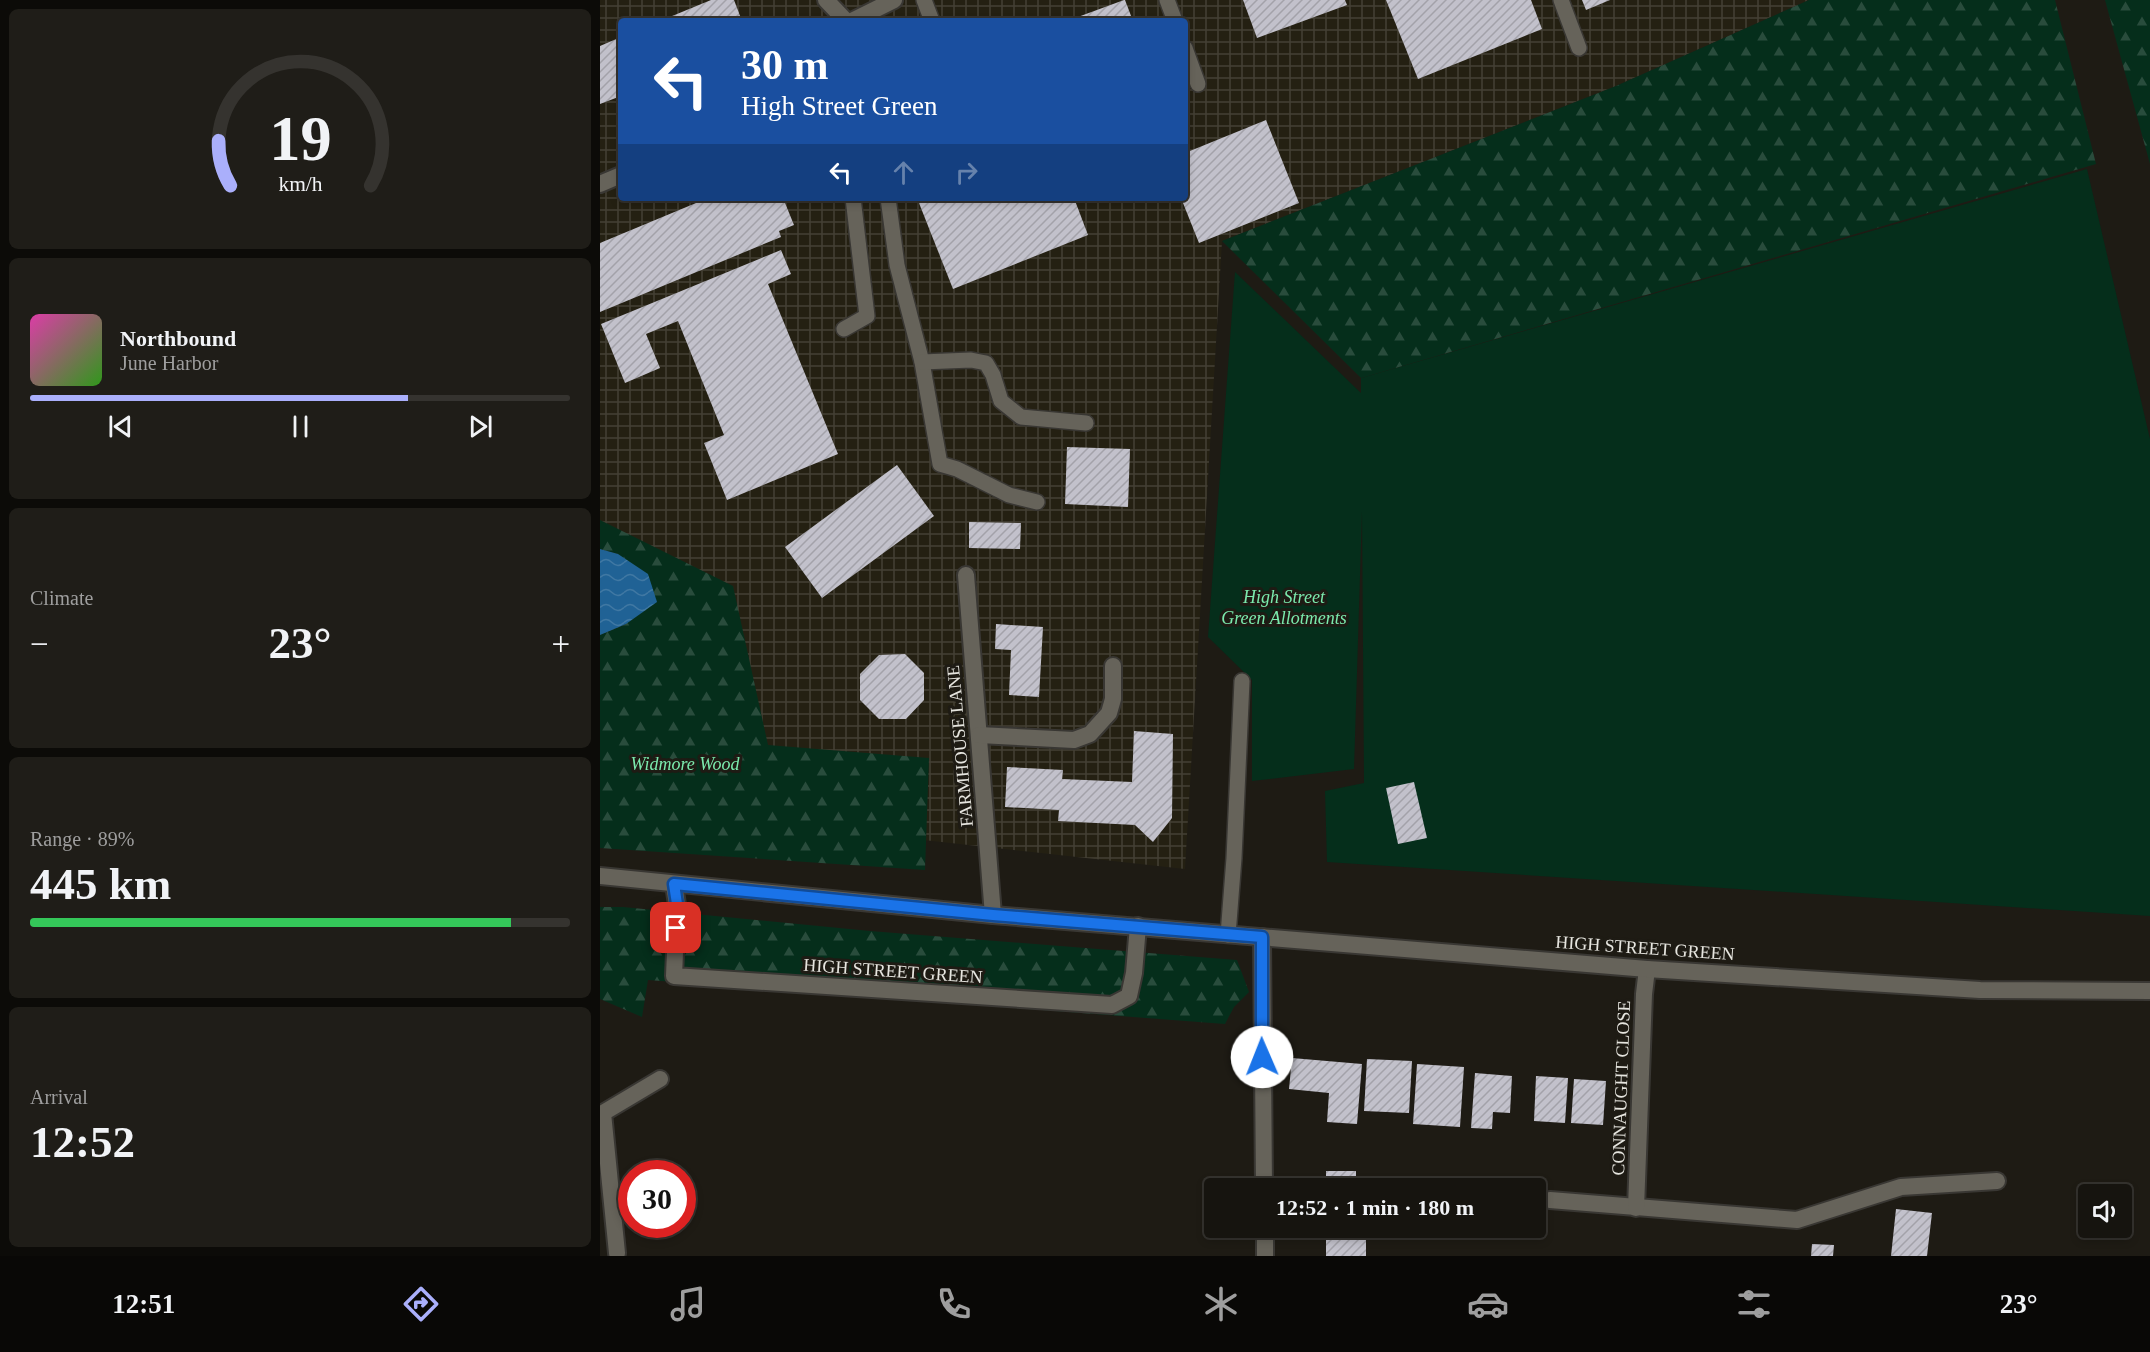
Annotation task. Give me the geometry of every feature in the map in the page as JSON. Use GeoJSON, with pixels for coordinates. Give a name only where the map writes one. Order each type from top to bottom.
{"type":"FeatureCollection","features":[{"type":"Feature","properties":{"kind":"street"},"geometry":{"type":"LineString","coordinates":[[826,0],[843,18]]}},
{"type":"Feature","properties":{"kind":"street"},"geometry":{"type":"LineString","coordinates":[[858,18],[894,0]]}},
{"type":"Feature","properties":{"kind":"street"},"geometry":{"type":"LineString","coordinates":[[600,183],[618,176]]}},
{"type":"Feature","properties":{"kind":"street","name":"FARMHOUSE LANE"},"geometry":{"type":"LineString","coordinates":[[966,575],[993,915]]}},
{"type":"Feature","properties":{"kind":"street"},"geometry":{"type":"LineString","coordinates":[[979,735],[1074,740],[1090,734],[1109,713],[1113,699],[1113,666]]}},
{"type":"Feature","properties":{"kind":"street","name":"HIGH STREET GREEN"},"geometry":{"type":"LineString","coordinates":[[600,876],[993,915],[1647,969],[1980,990],[2150,991]]}},
{"type":"Feature","properties":{"kind":"street","name":"HIGH STREET GREEN"},"geometry":{"type":"LineString","coordinates":[[674,884],[677,904],[674,976],[1112,1005],[1129,996],[1134,973],[1138,926]]}},
{"type":"Feature","properties":{"kind":"street"},"geometry":{"type":"LineString","coordinates":[[1262,937],[1264,1178]]}},
{"type":"Feature","properties":{"kind":"street","name":"CONNAUGHT CLOSE"},"geometry":{"type":"LineString","coordinates":[[1636,1208],[1644,994],[1647,969]]}},
{"type":"Feature","properties":{"kind":"street"},"geometry":{"type":"LineString","coordinates":[[613,1254],[603,1139],[603,1113],[660,1078]]}},
{"type":"Feature","properties":{"kind":"street"},"geometry":{"type":"LineString","coordinates":[[1550,1200],[1797,1220],[1901,1187],[1997,1181]]}},
{"type":"Feature","properties":{"kind":"street"},"geometry":{"type":"LineString","coordinates":[[1264,1238],[1265,1256]]}},
{"type":"Feature","properties":{"kind":"lane"},"geometry":{"type":"LineString","coordinates":[[924,0],[931,18]]}},
{"type":"Feature","properties":{"kind":"lane"},"geometry":{"type":"LineString","coordinates":[[1167,0],[1174,18]]}},
{"type":"Feature","properties":{"kind":"lane"},"geometry":{"type":"LineString","coordinates":[[1561,0],[1579,48]]}},
{"type":"Feature","properties":{"kind":"lane"},"geometry":{"type":"LineString","coordinates":[[1188,56],[1198,84]]}},
{"type":"Feature","properties":{"kind":"lane"},"geometry":{"type":"LineString","coordinates":[[844,329],[867,316],[853,201]]}},
{"type":"Feature","properties":{"kind":"lane"},"geometry":{"type":"LineString","coordinates":[[888,201],[897,265],[922,362],[940,464],[957,469],[1009,495],[1037,502]]}},
{"type":"Feature","properties":{"kind":"lane"},"geometry":{"type":"LineString","coordinates":[[922,362],[971,360],[986,363],[993,375],[1000,400],[1021,417],[1086,423]]}},
{"type":"Feature","properties":{"kind":"lane"},"geometry":{"type":"LineString","coordinates":[[1228,935],[1242,681]]}},
{"type":"Feature","properties":{"kind":"shaded area"},"geometry":{"type":"Polygon","coordinates":[[[600,0],[1809,0],[1616,86],[1222,241],[1185,869],[600,804],[600,0]]]}},
{"type":"Feature","properties":{"kind":"green space"},"geometry":{"type":"Polygon","coordinates":[[[1809,0],[2055,0],[2096,164],[1361,378],[1222,241],[1616,86],[1809,0]]]}},
{"type":"Feature","properties":{"kind":"green space"},"geometry":{"type":"Polygon","coordinates":[[[2105,0],[2150,0],[2150,164],[2105,0]]]}},
{"type":"Feature","properties":{"kind":"green space","name":"High Street Green Allotments"},"geometry":{"type":"Polygon","coordinates":[[[2087,169],[2150,439],[2150,916],[1327,862],[1325,791],[1364,783],[1362,511],[1354,769],[1252,781],[1252,680],[1208,637],[1235,272],[1361,393],[1361,378],[2087,169]]]}},
{"type":"Feature","properties":{"kind":"green space","name":"Widmore Wood"},"geometry":{"type":"Polygon","coordinates":[[[600,520],[733,586],[768,745],[929,758],[925,870],[600,848],[600,635],[626,624],[618,554],[600,549],[600,520]]]}},
{"type":"Feature","properties":{"kind":"green space"},"geometry":{"type":"Polygon","coordinates":[[[600,907],[623,907],[870,931],[1237,960],[1249,992],[1234,1007],[1225,1024],[648,980],[642,1017],[600,999],[600,907]]]}},
{"type":"Feature","properties":{"kind":"water"},"geometry":{"type":"Polygon","coordinates":[[[600,549],[618,554],[648,574],[657,602],[626,624],[600,635],[600,549]]]}},
{"type":"Feature","properties":{"kind":"building"},"geometry":{"type":"Polygon","coordinates":[[[711,0],[734,0],[741,18],[667,18],[711,0]]]}},
{"type":"Feature","properties":{"kind":"building"},"geometry":{"type":"Polygon","coordinates":[[[1124,0],[1132,18],[1075,18],[1124,0]]]}},
{"type":"Feature","properties":{"kind":"building"},"geometry":{"type":"Polygon","coordinates":[[[1243,0],[1345,0],[1347,5],[1257,38],[1243,0]]]}},
{"type":"Feature","properties":{"kind":"building"},"geometry":{"type":"Polygon","coordinates":[[[1386,0],[1531,0],[1542,29],[1418,79],[1386,0]]]}},
{"type":"Feature","properties":{"kind":"building"},"geometry":{"type":"Polygon","coordinates":[[[1582,0],[1610,0],[1586,10],[1582,0]]]}},
{"type":"Feature","properties":{"kind":"building"},"geometry":{"type":"Polygon","coordinates":[[[618,38],[618,97],[600,104],[600,46],[618,38]]]}},
{"type":"Feature","properties":{"kind":"building"},"geometry":{"type":"Polygon","coordinates":[[[1266,120],[1299,203],[1199,243],[1182,201],[1188,201],[1188,152],[1266,120]]]}},
{"type":"Feature","properties":{"kind":"building"},"geometry":{"type":"Polygon","coordinates":[[[701,201],[784,201],[794,225],[779,231],[781,237],[600,312],[600,243],[701,201]]]}},
{"type":"Feature","properties":{"kind":"building"},"geometry":{"type":"Polygon","coordinates":[[[918,201],[1075,201],[1088,235],[953,289],[918,201]]]}},
{"type":"Feature","properties":{"kind":"building"},"geometry":{"type":"Polygon","coordinates":[[[781,250],[791,274],[768,284],[838,454],[727,500],[704,443],[724,435],[678,321],[646,334],[660,368],[625,383],[601,324],[781,250]]]}},
{"type":"Feature","properties":{"kind":"building"},"geometry":{"type":"Polygon","coordinates":[[[1067,447],[1130,449],[1128,507],[1065,504],[1067,447]]]}},
{"type":"Feature","properties":{"kind":"building"},"geometry":{"type":"Polygon","coordinates":[[[897,465],[934,516],[822,598],[785,547],[897,465]]]}},
{"type":"Feature","properties":{"kind":"building"},"geometry":{"type":"Polygon","coordinates":[[[969,522],[1021,523],[1020,549],[969,548],[969,522]]]}},
{"type":"Feature","properties":{"kind":"building"},"geometry":{"type":"Polygon","coordinates":[[[996,624],[1043,627],[1039,697],[1009,695],[1011,650],[995,649],[996,624]]]}},
{"type":"Feature","properties":{"kind":"building"},"geometry":{"type":"Polygon","coordinates":[[[905,654],[924,673],[924,700],[906,719],[879,719],[860,700],[860,674],[879,655],[905,654]]]}},
{"type":"Feature","properties":{"kind":"building"},"geometry":{"type":"Polygon","coordinates":[[[1134,731],[1173,734],[1172,818],[1153,842],[1135,825],[1058,821],[1059,810],[1005,807],[1007,767],[1063,770],[1062,779],[1132,782],[1134,731]]]}},
{"type":"Feature","properties":{"kind":"building"},"geometry":{"type":"Polygon","coordinates":[[[1414,782],[1427,838],[1398,844],[1386,788],[1414,782]]]}},
{"type":"Feature","properties":{"kind":"building"},"geometry":{"type":"Polygon","coordinates":[[[1292,1058],[1362,1064],[1357,1124],[1327,1122],[1329,1093],[1289,1089],[1292,1058]]]}},
{"type":"Feature","properties":{"kind":"building"},"geometry":{"type":"Polygon","coordinates":[[[1367,1059],[1412,1061],[1409,1113],[1364,1111],[1367,1059]]]}},
{"type":"Feature","properties":{"kind":"building"},"geometry":{"type":"Polygon","coordinates":[[[1417,1064],[1464,1067],[1460,1127],[1413,1124],[1417,1064]]]}},
{"type":"Feature","properties":{"kind":"building"},"geometry":{"type":"Polygon","coordinates":[[[1475,1073],[1512,1076],[1510,1113],[1493,1112],[1492,1129],[1471,1128],[1475,1073]]]}},
{"type":"Feature","properties":{"kind":"building"},"geometry":{"type":"Polygon","coordinates":[[[1536,1076],[1568,1078],[1565,1123],[1534,1121],[1536,1076]]]}},
{"type":"Feature","properties":{"kind":"building"},"geometry":{"type":"Polygon","coordinates":[[[1574,1079],[1606,1081],[1603,1125],[1571,1123],[1574,1079]]]}},
{"type":"Feature","properties":{"kind":"building"},"geometry":{"type":"Polygon","coordinates":[[[1326,1171],[1356,1171],[1356,1178],[1326,1178],[1326,1171]]]}},
{"type":"Feature","properties":{"kind":"building"},"geometry":{"type":"Polygon","coordinates":[[[1896,1209],[1932,1213],[1927,1256],[1891,1256],[1896,1209]]]}},
{"type":"Feature","properties":{"kind":"building"},"geometry":{"type":"Polygon","coordinates":[[[1326,1238],[1366,1238],[1366,1256],[1326,1256],[1326,1238]]]}},
{"type":"Feature","properties":{"kind":"building"},"geometry":{"type":"Polygon","coordinates":[[[1812,1244],[1834,1245],[1833,1256],[1811,1256],[1812,1244]]]}},
{"type":"Feature","properties":{"kind":"route"},"geometry":{"type":"LineString","coordinates":[[676,928],[677,904],[674,884],[993,915],[1262,937],[1262,1057]]}}]}
